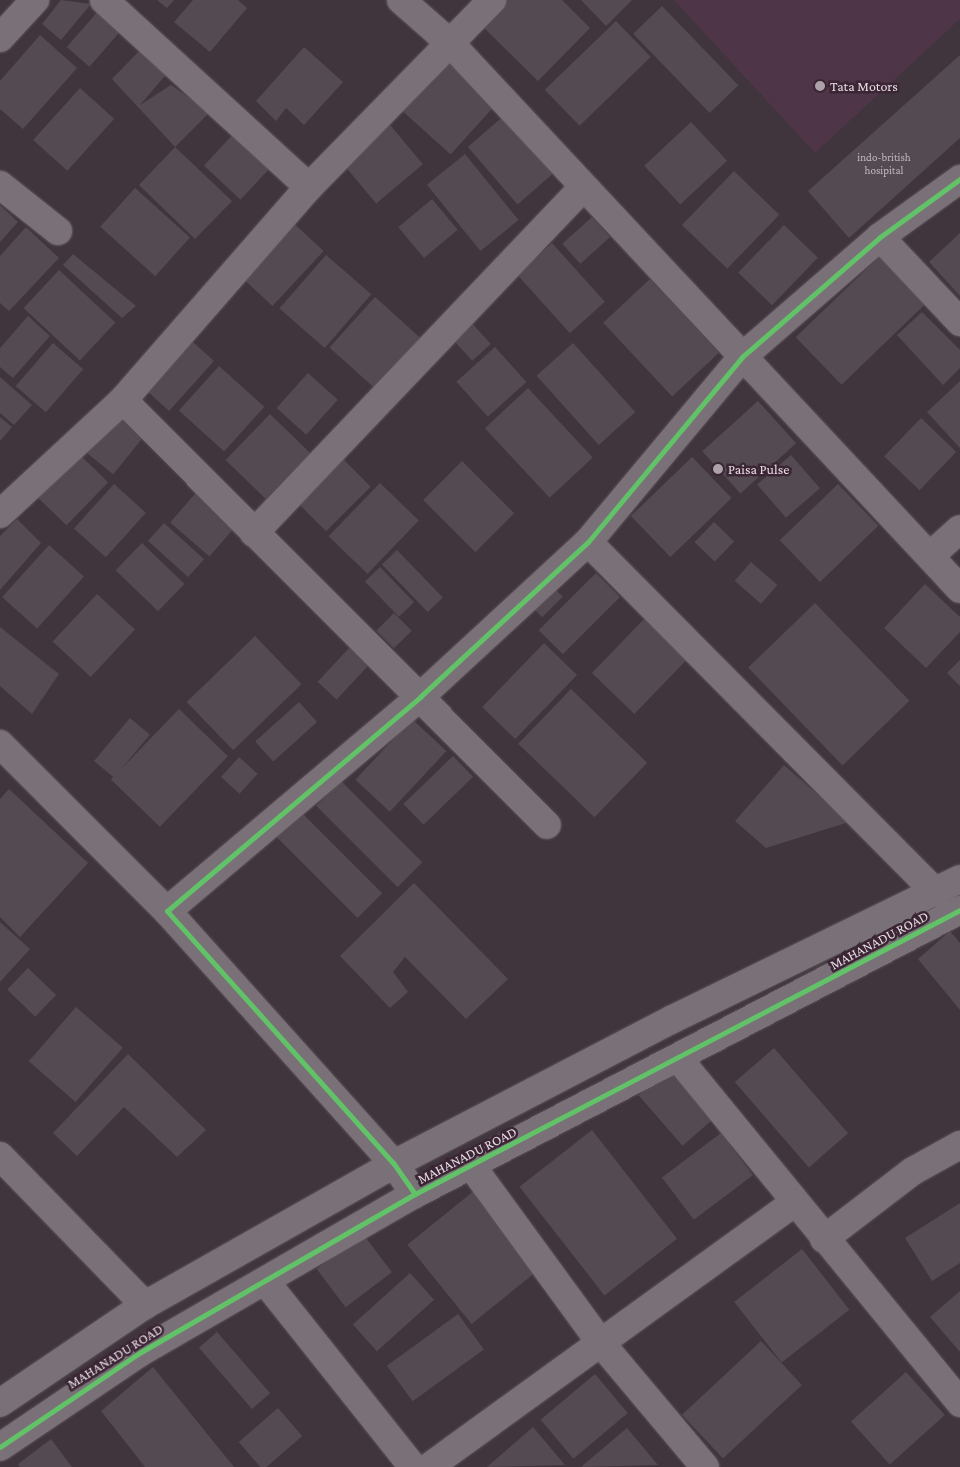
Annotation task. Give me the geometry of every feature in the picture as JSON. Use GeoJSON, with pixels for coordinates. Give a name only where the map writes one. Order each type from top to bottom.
{"type":"FeatureCollection","features":[{"type":"Feature","properties":{"kind":"street"},"geometry":{"type":"LineString","coordinates":[[0,38],[35,0]]}},
{"type":"Feature","properties":{"kind":"street"},"geometry":{"type":"LineString","coordinates":[[104,0],[309,187]]}},
{"type":"Feature","properties":{"kind":"street"},"geometry":{"type":"LineString","coordinates":[[401,0],[450,43],[960,589]]}},
{"type":"Feature","properties":{"kind":"street"},"geometry":{"type":"LineString","coordinates":[[0,514],[123,400],[309,187],[492,0]]}},
{"type":"Feature","properties":{"kind":"street"},"geometry":{"type":"LineString","coordinates":[[167,911],[421,696],[588,542],[742,357],[880,237],[960,179]]}},
{"type":"Feature","properties":{"kind":"street"},"geometry":{"type":"LineString","coordinates":[[0,185],[58,231]]}},
{"type":"Feature","properties":{"kind":"street"},"geometry":{"type":"LineString","coordinates":[[254,533],[583,187]]}},
{"type":"Feature","properties":{"kind":"street"},"geometry":{"type":"LineString","coordinates":[[880,237],[960,322]]}},
{"type":"Feature","properties":{"kind":"street"},"geometry":{"type":"LineString","coordinates":[[123,400],[254,533],[421,696],[547,825]]}},
{"type":"Feature","properties":{"kind":"street"},"geometry":{"type":"LineString","coordinates":[[930,556],[960,529]]}},
{"type":"Feature","properties":{"kind":"street"},"geometry":{"type":"LineString","coordinates":[[588,542],[936,893]]}},
{"type":"Feature","properties":{"kind":"street"},"geometry":{"type":"LineString","coordinates":[[0,744],[167,911],[394,1164],[415,1194]]}},
{"type":"Feature","properties":{"kind":"street","name":"MAHANADU ROAD"},"geometry":{"type":"LineString","coordinates":[[0,1403],[145,1305],[394,1164],[673,1019],[936,893],[960,879]]}},
{"type":"Feature","properties":{"kind":"street","name":"MAHANADU ROAD"},"geometry":{"type":"LineString","coordinates":[[0,1447],[124,1362],[415,1194],[960,910]]}},
{"type":"Feature","properties":{"kind":"street"},"geometry":{"type":"LineString","coordinates":[[678,1058],[794,1203],[960,1403]]}},
{"type":"Feature","properties":{"kind":"street"},"geometry":{"type":"LineString","coordinates":[[824,1239],[913,1171],[960,1145]]}},
{"type":"Feature","properties":{"kind":"street"},"geometry":{"type":"LineString","coordinates":[[0,1156],[145,1305]]}},
{"type":"Feature","properties":{"kind":"street"},"geometry":{"type":"LineString","coordinates":[[471,1166],[600,1342],[705,1467]]}},
{"type":"Feature","properties":{"kind":"street"},"geometry":{"type":"LineString","coordinates":[[334,1199],[356,1228]]}},
{"type":"Feature","properties":{"kind":"street"},"geometry":{"type":"LineString","coordinates":[[428,1467],[794,1203]]}},
{"type":"Feature","properties":{"kind":"street"},"geometry":{"type":"LineString","coordinates":[[265,1281],[413,1467]]}},
{"type":"Feature","properties":{"kind":"shaded area","name":"Tata Motors"},"geometry":{"type":"Polygon","coordinates":[[[674,0],[960,0],[960,19],[815,153],[674,0]]]}},
{"type":"Feature","properties":{"kind":"building"},"geometry":{"type":"Polygon","coordinates":[[[61,0],[91,4],[61,40],[42,24],[61,0]]]}},
{"type":"Feature","properties":{"kind":"building"},"geometry":{"type":"Polygon","coordinates":[[[157,0],[174,0],[167,8],[157,0]]]}},
{"type":"Feature","properties":{"kind":"building"},"geometry":{"type":"Polygon","coordinates":[[[193,0],[238,0],[247,8],[210,52],[174,22],[193,0]]]}},
{"type":"Feature","properties":{"kind":"building"},"geometry":{"type":"Polygon","coordinates":[[[502,0],[562,0],[590,28],[538,81],[479,23],[502,0]]]}},
{"type":"Feature","properties":{"kind":"building"},"geometry":{"type":"Polygon","coordinates":[[[581,0],[632,0],[606,26],[581,0]]]}},
{"type":"Feature","properties":{"kind":"building"},"geometry":{"type":"Polygon","coordinates":[[[662,6],[738,85],[710,113],[633,34],[662,6]]]}},
{"type":"Feature","properties":{"kind":"building"},"geometry":{"type":"Polygon","coordinates":[[[99,10],[122,30],[89,67],[67,47],[99,10]]]}},
{"type":"Feature","properties":{"kind":"building"},"geometry":{"type":"Polygon","coordinates":[[[616,21],[651,57],[580,126],[545,90],[616,21]]]}},
{"type":"Feature","properties":{"kind":"building"},"geometry":{"type":"Polygon","coordinates":[[[40,35],[77,68],[23,129],[0,109],[0,81],[40,35]]]}},
{"type":"Feature","properties":{"kind":"building"},"geometry":{"type":"Polygon","coordinates":[[[144,46],[170,70],[140,105],[171,85],[210,112],[175,147],[112,79],[144,46]]]}},
{"type":"Feature","properties":{"kind":"building"},"geometry":{"type":"Polygon","coordinates":[[[304,47],[343,82],[304,125],[286,108],[276,121],[256,101],[304,47]]]}},
{"type":"Feature","properties":{"kind":"building"},"geometry":{"type":"Polygon","coordinates":[[[446,52],[500,100],[451,154],[397,106],[446,52]]]}},
{"type":"Feature","properties":{"kind":"building"},"geometry":{"type":"Polygon","coordinates":[[[960,55],[960,138],[849,238],[808,191],[960,55]]]}},
{"type":"Feature","properties":{"kind":"building"},"geometry":{"type":"Polygon","coordinates":[[[80,88],[114,119],[67,171],[33,140],[80,88]]]}},
{"type":"Feature","properties":{"kind":"building"},"geometry":{"type":"Polygon","coordinates":[[[507,113],[557,170],[518,204],[468,147],[507,113]]]}},
{"type":"Feature","properties":{"kind":"building"},"geometry":{"type":"Polygon","coordinates":[[[385,119],[423,164],[376,203],[338,158],[385,119]]]}},
{"type":"Feature","properties":{"kind":"building"},"geometry":{"type":"Polygon","coordinates":[[[691,122],[727,161],[680,204],[644,166],[691,122]]]}},
{"type":"Feature","properties":{"kind":"building"},"geometry":{"type":"Polygon","coordinates":[[[238,129],[275,163],[240,200],[204,166],[238,129]]]}},
{"type":"Feature","properties":{"kind":"building"},"geometry":{"type":"Polygon","coordinates":[[[175,147],[232,201],[195,239],[139,185],[175,147]]]}},
{"type":"Feature","properties":{"kind":"building"},"geometry":{"type":"Polygon","coordinates":[[[465,154],[518,220],[480,251],[427,185],[465,154]]]}},
{"type":"Feature","properties":{"kind":"building"},"geometry":{"type":"Polygon","coordinates":[[[734,171],[779,215],[727,269],[682,225],[734,171]]]}},
{"type":"Feature","properties":{"kind":"building"},"geometry":{"type":"Polygon","coordinates":[[[135,188],[190,238],[155,276],[100,227],[135,188]]]}},
{"type":"Feature","properties":{"kind":"building"},"geometry":{"type":"Polygon","coordinates":[[[432,199],[458,230],[424,258],[398,227],[432,199]]]}},
{"type":"Feature","properties":{"kind":"building"},"geometry":{"type":"Polygon","coordinates":[[[0,205],[18,222],[0,242],[0,205]]]}},
{"type":"Feature","properties":{"kind":"building"},"geometry":{"type":"Polygon","coordinates":[[[287,217],[324,251],[272,306],[236,272],[287,217]]]}},
{"type":"Feature","properties":{"kind":"building"},"geometry":{"type":"Polygon","coordinates":[[[592,217],[610,237],[580,264],[562,244],[592,217]]]}},
{"type":"Feature","properties":{"kind":"building"},"geometry":{"type":"Polygon","coordinates":[[[784,225],[818,258],[772,305],[738,272],[784,225]]]}},
{"type":"Feature","properties":{"kind":"building"},"geometry":{"type":"Polygon","coordinates":[[[26,227],[59,258],[9,311],[0,303],[0,256],[26,227]]]}},
{"type":"Feature","properties":{"kind":"building"},"geometry":{"type":"Polygon","coordinates":[[[960,233],[960,296],[929,262],[960,233]]]}},
{"type":"Feature","properties":{"kind":"building"},"geometry":{"type":"Polygon","coordinates":[[[552,243],[605,302],[570,333],[517,274],[552,243]]]}},
{"type":"Feature","properties":{"kind":"building"},"geometry":{"type":"Polygon","coordinates":[[[73,254],[136,306],[122,318],[63,265],[73,254]]]}},
{"type":"Feature","properties":{"kind":"building"},"geometry":{"type":"Polygon","coordinates":[[[882,254],[928,301],[842,385],[796,337],[882,254]]]}},
{"type":"Feature","properties":{"kind":"building"},"geometry":{"type":"Polygon","coordinates":[[[326,255],[371,294],[325,348],[279,309],[326,255]]]}},
{"type":"Feature","properties":{"kind":"building"},"geometry":{"type":"Polygon","coordinates":[[[59,270],[115,323],[80,361],[24,308],[59,270]]]}},
{"type":"Feature","properties":{"kind":"building"},"geometry":{"type":"Polygon","coordinates":[[[650,279],[719,353],[672,397],[603,323],[650,279]]]}},
{"type":"Feature","properties":{"kind":"building"},"geometry":{"type":"Polygon","coordinates":[[[375,297],[421,338],[376,389],[329,348],[375,297]]]}},
{"type":"Feature","properties":{"kind":"building"},"geometry":{"type":"Polygon","coordinates":[[[922,312],[960,350],[960,368],[943,385],[897,335],[922,312]]]}},
{"type":"Feature","properties":{"kind":"building"},"geometry":{"type":"Polygon","coordinates":[[[28,316],[50,336],[13,378],[0,367],[0,348],[28,316]]]}},
{"type":"Feature","properties":{"kind":"building"},"geometry":{"type":"Polygon","coordinates":[[[470,321],[491,344],[472,361],[451,338],[470,321]]]}},
{"type":"Feature","properties":{"kind":"building"},"geometry":{"type":"Polygon","coordinates":[[[185,335],[214,361],[169,411],[140,385],[185,335]]]}},
{"type":"Feature","properties":{"kind":"building"},"geometry":{"type":"Polygon","coordinates":[[[53,343],[83,369],[46,412],[16,386],[53,343]]]}},
{"type":"Feature","properties":{"kind":"building"},"geometry":{"type":"Polygon","coordinates":[[[573,343],[635,412],[599,445],[537,376],[573,343]]]}},
{"type":"Feature","properties":{"kind":"building"},"geometry":{"type":"Polygon","coordinates":[[[495,347],[526,382],[488,417],[456,382],[495,347]]]}},
{"type":"Feature","properties":{"kind":"building"},"geometry":{"type":"Polygon","coordinates":[[[219,366],[264,407],[224,451],[179,411],[219,366]]]}},
{"type":"Feature","properties":{"kind":"building"},"geometry":{"type":"Polygon","coordinates":[[[308,373],[338,400],[306,435],[277,408],[308,373]]]}},
{"type":"Feature","properties":{"kind":"building"},"geometry":{"type":"Polygon","coordinates":[[[0,377],[32,405],[14,425],[0,413],[0,377]]]}},
{"type":"Feature","properties":{"kind":"building"},"geometry":{"type":"Polygon","coordinates":[[[960,381],[960,448],[927,412],[960,381]]]}},
{"type":"Feature","properties":{"kind":"building"},"geometry":{"type":"Polygon","coordinates":[[[528,388],[593,457],[550,498],[485,428],[528,388]]]}},
{"type":"Feature","properties":{"kind":"building"},"geometry":{"type":"Polygon","coordinates":[[[758,401],[796,443],[740,494],[702,451],[758,401]]]}},
{"type":"Feature","properties":{"kind":"building"},"geometry":{"type":"Polygon","coordinates":[[[123,405],[151,428],[113,474],[85,452],[123,405]]]}},
{"type":"Feature","properties":{"kind":"building"},"geometry":{"type":"Polygon","coordinates":[[[270,414],[310,453],[266,499],[226,460],[270,414]]]}},
{"type":"Feature","properties":{"kind":"building"},"geometry":{"type":"Polygon","coordinates":[[[0,417],[12,427],[0,441],[0,417]]]}},
{"type":"Feature","properties":{"kind":"building"},"geometry":{"type":"Polygon","coordinates":[[[921,418],[956,452],[919,490],[884,456],[921,418]]]}},
{"type":"Feature","properties":{"kind":"building"},"geometry":{"type":"Polygon","coordinates":[[[336,452],[371,487],[326,531],[291,497],[336,452]]]}},
{"type":"Feature","properties":{"kind":"building"},"geometry":{"type":"Polygon","coordinates":[[[78,453],[108,482],[67,525],[36,496],[78,453]]]}},
{"type":"Feature","properties":{"kind":"building"},"geometry":{"type":"Polygon","coordinates":[[[791,455],[820,488],[786,518],[757,485],[791,455]]]}},
{"type":"Feature","properties":{"kind":"building"},"geometry":{"type":"Polygon","coordinates":[[[692,457],[732,498],[670,557],[631,516],[692,457]]]}},
{"type":"Feature","properties":{"kind":"building"},"geometry":{"type":"Polygon","coordinates":[[[462,461],[514,513],[475,552],[423,500],[462,461]]]}},
{"type":"Feature","properties":{"kind":"building"},"geometry":{"type":"Polygon","coordinates":[[[380,483],[419,521],[367,574],[329,536],[380,483]]]}},
{"type":"Feature","properties":{"kind":"building"},"geometry":{"type":"Polygon","coordinates":[[[114,484],[146,513],[106,557],[74,529],[114,484]]]}},
{"type":"Feature","properties":{"kind":"building"},"geometry":{"type":"Polygon","coordinates":[[[838,484],[878,526],[820,582],[780,540],[838,484]]]}},
{"type":"Feature","properties":{"kind":"building"},"geometry":{"type":"Polygon","coordinates":[[[201,487],[240,521],[209,557],[170,522],[201,487]]]}},
{"type":"Feature","properties":{"kind":"building"},"geometry":{"type":"Polygon","coordinates":[[[17,519],[41,543],[0,590],[0,536],[17,519]]]}},
{"type":"Feature","properties":{"kind":"building"},"geometry":{"type":"Polygon","coordinates":[[[714,522],[734,541],[715,562],[695,542],[714,522]]]}},
{"type":"Feature","properties":{"kind":"building"},"geometry":{"type":"Polygon","coordinates":[[[164,523],[204,559],[188,577],[148,541],[164,523]]]}},
{"type":"Feature","properties":{"kind":"building"},"geometry":{"type":"Polygon","coordinates":[[[142,543],[184,584],[158,611],[116,570],[142,543]]]}},
{"type":"Feature","properties":{"kind":"building"},"geometry":{"type":"Polygon","coordinates":[[[49,545],[84,576],[37,628],[2,597],[49,545]]]}},
{"type":"Feature","properties":{"kind":"building"},"geometry":{"type":"Polygon","coordinates":[[[397,550],[443,597],[428,612],[382,565],[397,550]]]}},
{"type":"Feature","properties":{"kind":"building"},"geometry":{"type":"Polygon","coordinates":[[[751,562],[777,585],[761,604],[735,581],[751,562]]]}},
{"type":"Feature","properties":{"kind":"building"},"geometry":{"type":"Polygon","coordinates":[[[380,567],[414,602],[399,617],[365,582],[380,567]]]}},
{"type":"Feature","properties":{"kind":"building"},"geometry":{"type":"Polygon","coordinates":[[[596,573],[620,597],[563,654],[539,630],[596,573]]]}},
{"type":"Feature","properties":{"kind":"building"},"geometry":{"type":"Polygon","coordinates":[[[550,584],[563,597],[542,617],[529,605],[550,584]]]}},
{"type":"Feature","properties":{"kind":"building"},"geometry":{"type":"Polygon","coordinates":[[[925,584],[960,617],[960,632],[926,668],[884,628],[925,584]]]}},
{"type":"Feature","properties":{"kind":"building"},"geometry":{"type":"Polygon","coordinates":[[[97,594],[135,629],[91,677],[53,642],[97,594]]]}},
{"type":"Feature","properties":{"kind":"building"},"geometry":{"type":"Polygon","coordinates":[[[815,603],[909,701],[843,765],[748,668],[815,603]]]}},
{"type":"Feature","properties":{"kind":"building"},"geometry":{"type":"Polygon","coordinates":[[[394,613],[412,631],[394,648],[376,631],[394,613]]]}},
{"type":"Feature","properties":{"kind":"building"},"geometry":{"type":"Polygon","coordinates":[[[644,619],[686,660],[634,714],[592,673],[644,619]]]}},
{"type":"Feature","properties":{"kind":"building"},"geometry":{"type":"Polygon","coordinates":[[[0,627],[59,674],[32,714],[0,686],[0,627]]]}},
{"type":"Feature","properties":{"kind":"building"},"geometry":{"type":"Polygon","coordinates":[[[255,636],[302,684],[233,750],[187,702],[255,636]]]}},
{"type":"Feature","properties":{"kind":"building"},"geometry":{"type":"Polygon","coordinates":[[[544,643],[577,675],[515,739],[482,707],[544,643]]]}},
{"type":"Feature","properties":{"kind":"building"},"geometry":{"type":"Polygon","coordinates":[[[351,646],[370,664],[337,700],[318,682],[351,646]]]}},
{"type":"Feature","properties":{"kind":"building"},"geometry":{"type":"Polygon","coordinates":[[[960,660],[960,686],[947,673],[960,660]]]}},
{"type":"Feature","properties":{"kind":"building"},"geometry":{"type":"Polygon","coordinates":[[[571,689],[647,763],[594,817],[518,744],[571,689]]]}},
{"type":"Feature","properties":{"kind":"building"},"geometry":{"type":"Polygon","coordinates":[[[299,702],[317,722],[273,762],[255,741],[299,702]]]}},
{"type":"Feature","properties":{"kind":"building"},"geometry":{"type":"Polygon","coordinates":[[[179,709],[228,756],[160,827],[111,779],[179,709]]]}},
{"type":"Feature","properties":{"kind":"building"},"geometry":{"type":"Polygon","coordinates":[[[130,718],[150,735],[114,778],[94,761],[130,718]]]}},
{"type":"Feature","properties":{"kind":"building"},"geometry":{"type":"Polygon","coordinates":[[[412,719],[446,751],[390,812],[355,780],[412,719]]]}},
{"type":"Feature","properties":{"kind":"building"},"geometry":{"type":"Polygon","coordinates":[[[453,756],[473,777],[424,825],[403,804],[453,756]]]}},
{"type":"Feature","properties":{"kind":"building"},"geometry":{"type":"Polygon","coordinates":[[[239,757],[258,774],[240,794],[221,777],[239,757]]]}},
{"type":"Feature","properties":{"kind":"building"},"geometry":{"type":"Polygon","coordinates":[[[784,765],[849,822],[766,848],[735,821],[784,765]]]}},
{"type":"Feature","properties":{"kind":"building"},"geometry":{"type":"Polygon","coordinates":[[[341,781],[422,862],[398,887],[316,806],[341,781]]]}},
{"type":"Feature","properties":{"kind":"building"},"geometry":{"type":"Polygon","coordinates":[[[9,789],[88,863],[20,937],[0,917],[0,799],[9,789]]]}},
{"type":"Feature","properties":{"kind":"building"},"geometry":{"type":"Polygon","coordinates":[[[296,807],[382,893],[358,918],[271,832],[296,807]]]}},
{"type":"Feature","properties":{"kind":"building"},"geometry":{"type":"Polygon","coordinates":[[[414,883],[508,979],[466,1019],[405,957],[393,972],[408,992],[390,1008],[340,956],[414,883]]]}},
{"type":"Feature","properties":{"kind":"building"},"geometry":{"type":"Polygon","coordinates":[[[0,922],[30,949],[0,982],[0,922]]]}},
{"type":"Feature","properties":{"kind":"building"},"geometry":{"type":"Polygon","coordinates":[[[950,931],[960,943],[960,1010],[918,959],[950,931]]]}},
{"type":"Feature","properties":{"kind":"building"},"geometry":{"type":"Polygon","coordinates":[[[28,968],[56,995],[35,1017],[7,990],[28,968]]]}},
{"type":"Feature","properties":{"kind":"building"},"geometry":{"type":"Polygon","coordinates":[[[76,1007],[123,1048],[76,1102],[29,1061],[76,1007]]]}},
{"type":"Feature","properties":{"kind":"building"},"geometry":{"type":"Polygon","coordinates":[[[774,1048],[848,1133],[809,1167],[735,1082],[774,1048]]]}},
{"type":"Feature","properties":{"kind":"building"},"geometry":{"type":"Polygon","coordinates":[[[128,1054],[206,1130],[177,1157],[124,1107],[77,1156],[53,1133],[128,1054]]]}},
{"type":"Feature","properties":{"kind":"building"},"geometry":{"type":"Polygon","coordinates":[[[671,1067],[715,1118],[683,1146],[639,1095],[671,1067]]]}},
{"type":"Feature","properties":{"kind":"building"},"geometry":{"type":"Polygon","coordinates":[[[592,1130],[677,1239],[604,1295],[520,1187],[592,1130]]]}},
{"type":"Feature","properties":{"kind":"building"},"geometry":{"type":"Polygon","coordinates":[[[721,1133],[753,1175],[694,1220],[662,1178],[721,1133]]]}},
{"type":"Feature","properties":{"kind":"building"},"geometry":{"type":"Polygon","coordinates":[[[475,1190],[539,1269],[472,1324],[407,1245],[475,1190]]]}},
{"type":"Feature","properties":{"kind":"building"},"geometry":{"type":"Polygon","coordinates":[[[960,1203],[960,1263],[932,1281],[905,1238],[960,1203]]]}},
{"type":"Feature","properties":{"kind":"building"},"geometry":{"type":"Polygon","coordinates":[[[363,1234],[392,1272],[346,1307],[317,1269],[363,1234]]]}},
{"type":"Feature","properties":{"kind":"building"},"geometry":{"type":"Polygon","coordinates":[[[802,1249],[849,1310],[782,1363],[734,1302],[802,1249]]]}},
{"type":"Feature","properties":{"kind":"building"},"geometry":{"type":"Polygon","coordinates":[[[410,1273],[434,1300],[377,1351],[353,1325],[410,1273]]]}},
{"type":"Feature","properties":{"kind":"building"},"geometry":{"type":"Polygon","coordinates":[[[960,1291],[960,1352],[930,1317],[960,1291]]]}},
{"type":"Feature","properties":{"kind":"building"},"geometry":{"type":"Polygon","coordinates":[[[458,1314],[484,1350],[413,1401],[387,1366],[458,1314]]]}},
{"type":"Feature","properties":{"kind":"building"},"geometry":{"type":"Polygon","coordinates":[[[217,1332],[270,1393],[252,1409],[199,1348],[217,1332]]]}},
{"type":"Feature","properties":{"kind":"building"},"geometry":{"type":"Polygon","coordinates":[[[761,1341],[802,1385],[723,1459],[682,1415],[761,1341]]]}},
{"type":"Feature","properties":{"kind":"building"},"geometry":{"type":"Polygon","coordinates":[[[153,1367],[234,1467],[145,1467],[101,1411],[153,1367]]]}},
{"type":"Feature","properties":{"kind":"building"},"geometry":{"type":"Polygon","coordinates":[[[906,1372],[945,1415],[890,1465],[851,1422],[906,1372]]]}},
{"type":"Feature","properties":{"kind":"building"},"geometry":{"type":"Polygon","coordinates":[[[595,1374],[628,1413],[573,1459],[541,1420],[595,1374]]]}},
{"type":"Feature","properties":{"kind":"building"},"geometry":{"type":"Polygon","coordinates":[[[278,1408],[302,1436],[267,1467],[260,1467],[239,1442],[278,1408]]]}},
{"type":"Feature","properties":{"kind":"building"},"geometry":{"type":"Polygon","coordinates":[[[533,1427],[565,1465],[487,1467],[533,1427]]]}},
{"type":"Feature","properties":{"kind":"building"},"geometry":{"type":"Polygon","coordinates":[[[627,1428],[658,1465],[582,1466],[627,1428]]]}},
{"type":"Feature","properties":{"kind":"building"},"geometry":{"type":"Polygon","coordinates":[[[51,1439],[72,1467],[20,1467],[18,1464],[51,1439]]]}},
{"type":"Feature","properties":{"kind":"cycle path"},"geometry":{"type":"LineString","coordinates":[[415,1194],[394,1164],[167,911],[421,696],[588,542],[742,357],[880,237],[960,179]]}},
{"type":"Feature","properties":{"kind":"cycle path"},"geometry":{"type":"LineString","coordinates":[[0,1447],[141,1352],[415,1194],[960,910]]}},
{"type":"Feature","properties":{"kind":"place","name":"Tata Motors"},"geometry":{"type":"Point","coordinates":[820,86]}},
{"type":"Feature","properties":{"kind":"place","name":"Paisa Pulse"},"geometry":{"type":"Point","coordinates":[718,469]}}]}
